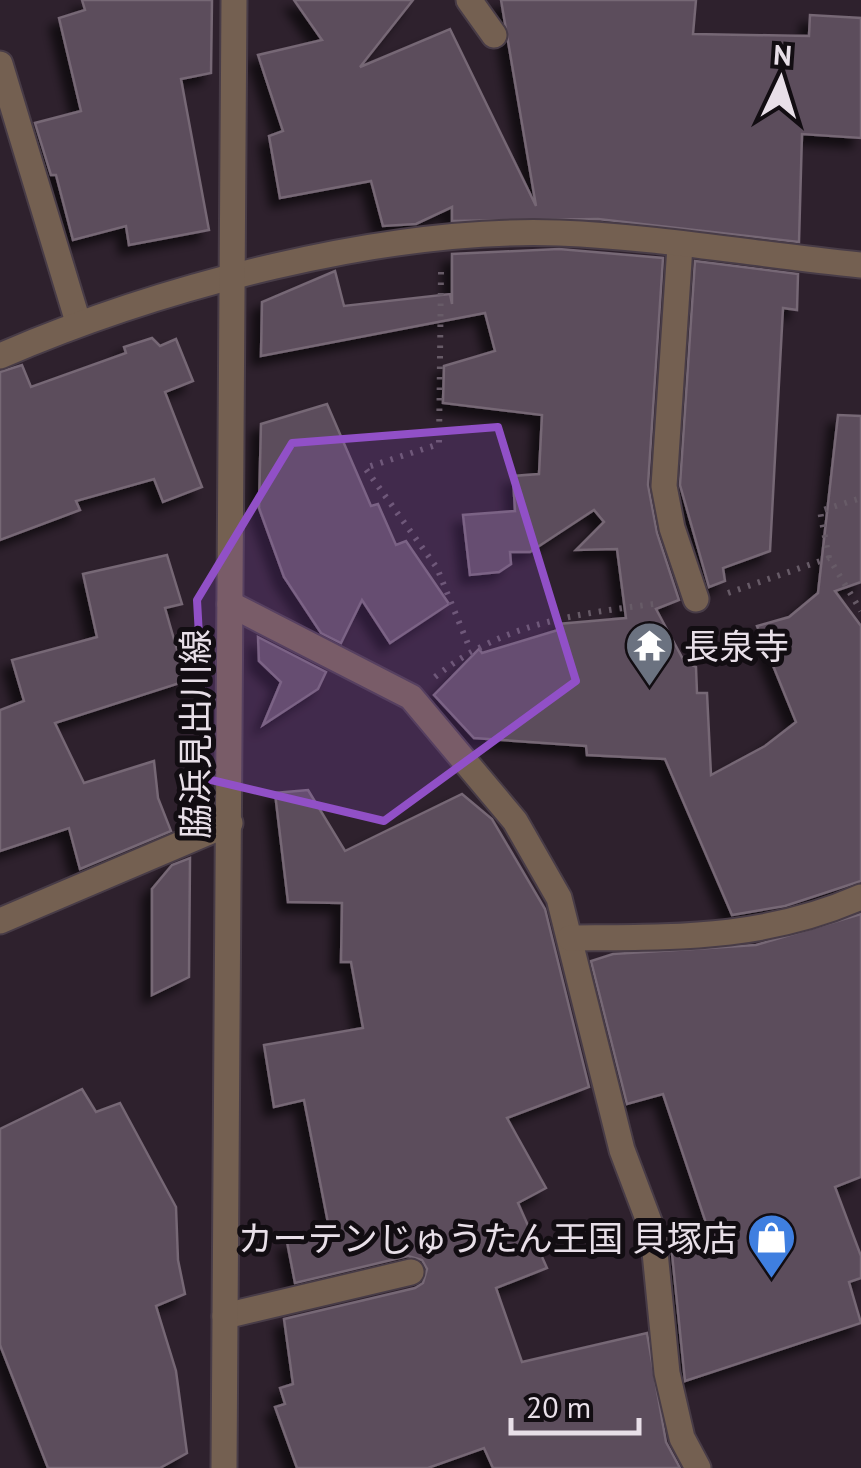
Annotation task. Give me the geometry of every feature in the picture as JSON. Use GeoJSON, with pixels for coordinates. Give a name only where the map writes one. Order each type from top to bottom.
{"type":"FeatureCollection","features":[{"type":"Feature","properties":{"kind":"street","name":"脇浜見出川線"},"geometry":{"type":"LineString","coordinates":[[224,1468],[234,0]]}},
{"type":"Feature","properties":{"kind":"street"},"geometry":{"type":"LineString","coordinates":[[469,0],[494,35]]}},
{"type":"Feature","properties":{"kind":"street"},"geometry":{"type":"LineString","coordinates":[[0,64],[78,322]]}},
{"type":"Feature","properties":{"kind":"street"},"geometry":{"type":"LineString","coordinates":[[0,356],[78,322],[230,277],[441,236],[560,234],[861,265]]}},
{"type":"Feature","properties":{"kind":"street"},"geometry":{"type":"LineString","coordinates":[[680,246],[664,486],[672,528],[696,599]]}},
{"type":"Feature","properties":{"kind":"street"},"geometry":{"type":"LineString","coordinates":[[230,604],[411,697],[515,822],[558,898],[622,1150],[653,1232],[668,1373],[682,1438],[698,1468]]}},
{"type":"Feature","properties":{"kind":"street"},"geometry":{"type":"LineString","coordinates":[[0,921],[230,823]]}},
{"type":"Feature","properties":{"kind":"street"},"geometry":{"type":"LineString","coordinates":[[570,938],[711,936],[810,919],[861,897]]}},
{"type":"Feature","properties":{"kind":"street"},"geometry":{"type":"LineString","coordinates":[[225,1316],[411,1272]]}},
{"type":"Feature","properties":{"kind":"path"},"geometry":{"type":"LineString","coordinates":[[441,236],[439,444],[365,468],[437,568],[470,649]]}},
{"type":"Feature","properties":{"kind":"path"},"geometry":{"type":"LineString","coordinates":[[861,498],[820,510],[829,558],[861,611]]}},
{"type":"Feature","properties":{"kind":"path"},"geometry":{"type":"LineString","coordinates":[[411,697],[470,649],[558,617],[721,596],[829,558]]}},
{"type":"Feature","properties":{"kind":"highlighted area"},"geometry":{"type":"Polygon","coordinates":[[[498,427],[576,681],[384,821],[207,779],[197,600],[292,443],[498,427]]]}},
{"type":"Feature","properties":{"kind":"building"},"geometry":{"type":"Polygon","coordinates":[[[82,0],[212,0],[211,73],[181,79],[209,230],[129,245],[126,226],[73,240],[56,175],[51,175],[35,123],[81,111],[59,18],[85,10],[82,0]]]}},
{"type":"Feature","properties":{"kind":"building"},"geometry":{"type":"Polygon","coordinates":[[[294,0],[413,0],[360,67],[450,29],[536,206],[501,0],[696,0],[693,34],[809,36],[810,15],[861,18],[861,138],[802,134],[799,242],[598,219],[452,221],[452,207],[416,224],[383,226],[371,181],[280,198],[269,136],[283,131],[258,55],[322,40],[294,0]]]}},
{"type":"Feature","properties":{"kind":"building"},"geometry":{"type":"Polygon","coordinates":[[[559,249],[663,258],[648,485],[657,533],[679,600],[656,609],[684,661],[696,667],[697,693],[707,693],[711,775],[765,746],[796,722],[757,626],[789,617],[818,593],[838,415],[861,416],[861,582],[835,591],[861,626],[861,881],[785,906],[732,915],[665,759],[587,755],[586,746],[474,738],[434,695],[479,649],[482,653],[558,630],[558,624],[626,618],[617,549],[576,550],[604,522],[594,510],[530,552],[510,552],[511,564],[499,572],[470,575],[463,515],[515,511],[513,476],[539,474],[542,415],[443,403],[444,366],[495,351],[485,313],[261,356],[262,302],[335,271],[344,306],[450,294],[452,304],[452,254],[559,249]]]}},
{"type":"Feature","properties":{"kind":"building"},"geometry":{"type":"Polygon","coordinates":[[[695,261],[798,274],[797,310],[783,308],[770,551],[723,568],[725,581],[709,587],[680,485],[695,261]]]}},
{"type":"Feature","properties":{"kind":"building"},"geometry":{"type":"Polygon","coordinates":[[[152,338],[160,346],[176,339],[193,381],[165,392],[202,487],[163,502],[154,479],[76,501],[80,510],[0,540],[0,372],[22,365],[31,387],[126,353],[124,347],[152,338]]]}},
{"type":"Feature","properties":{"kind":"building"},"geometry":{"type":"Polygon","coordinates":[[[327,404],[371,506],[378,504],[396,545],[406,541],[449,604],[390,643],[362,600],[341,643],[321,633],[284,577],[259,508],[261,424],[327,404]]]}},
{"type":"Feature","properties":{"kind":"building"},"geometry":{"type":"Polygon","coordinates":[[[167,555],[182,604],[165,608],[186,681],[55,723],[84,783],[154,761],[158,798],[171,831],[80,869],[69,828],[0,851],[0,710],[24,701],[12,660],[97,637],[83,574],[167,555]]]}},
{"type":"Feature","properties":{"kind":"building"},"geometry":{"type":"Polygon","coordinates":[[[258,637],[326,672],[318,689],[263,725],[281,682],[259,661],[258,637]]]}},
{"type":"Feature","properties":{"kind":"building"},"geometry":{"type":"Polygon","coordinates":[[[308,790],[345,851],[462,794],[492,819],[545,909],[589,1087],[507,1118],[546,1188],[518,1203],[547,1268],[496,1288],[522,1362],[647,1333],[666,1442],[680,1468],[493,1468],[484,1448],[428,1468],[297,1468],[275,1407],[285,1404],[280,1388],[293,1384],[284,1319],[415,1288],[423,1283],[427,1269],[422,1260],[408,1256],[295,1283],[287,1242],[330,1233],[304,1100],[274,1107],[264,1045],[363,1028],[351,962],[341,962],[342,903],[288,902],[275,793],[308,790]]]}},
{"type":"Feature","properties":{"kind":"building"},"geometry":{"type":"Polygon","coordinates":[[[190,858],[189,977],[152,995],[152,889],[172,865],[190,858]]]}},
{"type":"Feature","properties":{"kind":"building"},"geometry":{"type":"Polygon","coordinates":[[[861,914],[861,1177],[835,1187],[861,1256],[861,1278],[849,1282],[861,1323],[685,1381],[670,1234],[705,1220],[663,1094],[627,1104],[591,961],[613,954],[756,945],[861,914]]]}},
{"type":"Feature","properties":{"kind":"building"},"geometry":{"type":"Polygon","coordinates":[[[82,1089],[96,1112],[120,1103],[176,1207],[178,1260],[185,1294],[156,1306],[176,1371],[187,1453],[160,1468],[48,1468],[0,1345],[0,1129],[82,1089]]]}},
{"type":"Feature","properties":{"kind":"place","name":"長泉寺"},"geometry":{"type":"Point","coordinates":[649,688]}},
{"type":"Feature","properties":{"kind":"place","name":"カーテンじゅうたん王国 貝塚店"},"geometry":{"type":"Point","coordinates":[772,1280]}}]}
